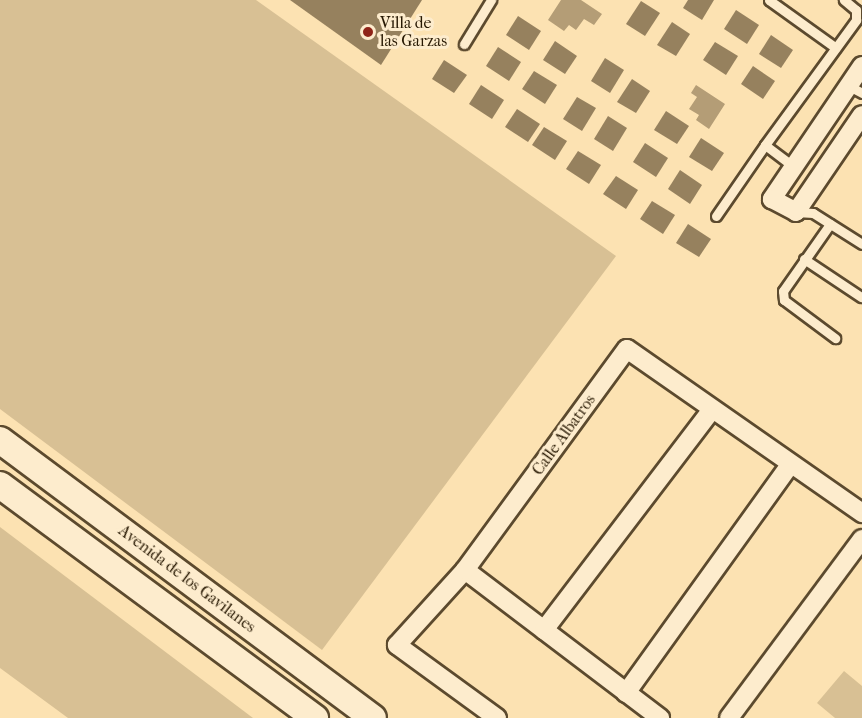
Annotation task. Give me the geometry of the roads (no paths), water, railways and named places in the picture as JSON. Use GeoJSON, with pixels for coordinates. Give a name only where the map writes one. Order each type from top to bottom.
{"type":"FeatureCollection","features":[{"type":"Feature","properties":{"kind":"main road","name":"Avenida de los Gavilanes"},"geometry":{"type":"LineString","coordinates":[[0,440],[373,718]]}},
{"type":"Feature","properties":{"kind":"main road"},"geometry":{"type":"LineString","coordinates":[[0,485],[303,714]]}},
{"type":"Feature","properties":{"kind":"street"},"geometry":{"type":"LineString","coordinates":[[862,66],[855,89],[793,166],[772,198],[796,212],[862,115]]}},
{"type":"Feature","properties":{"kind":"street","name":"Calle Albatros"},"geometry":{"type":"LineString","coordinates":[[497,718],[397,645],[465,570],[627,349],[789,466],[862,513]]}},
{"type":"Feature","properties":{"kind":"street"},"geometry":{"type":"LineString","coordinates":[[544,630],[711,411]]}},
{"type":"Feature","properties":{"kind":"street"},"geometry":{"type":"LineString","coordinates":[[626,693],[789,466]]}},
{"type":"Feature","properties":{"kind":"street"},"geometry":{"type":"LineString","coordinates":[[729,718],[862,539]]}},
{"type":"Feature","properties":{"kind":"street"},"geometry":{"type":"LineString","coordinates":[[465,570],[660,718]]}},
{"type":"Feature","properties":{"kind":"lane"},"geometry":{"type":"LineString","coordinates":[[464,44],[491,0]]}},
{"type":"Feature","properties":{"kind":"lane"},"geometry":{"type":"LineString","coordinates":[[769,0],[836,48]]}},
{"type":"Feature","properties":{"kind":"lane"},"geometry":{"type":"LineString","coordinates":[[716,216],[856,20],[856,10],[844,0]]}},
{"type":"Feature","properties":{"kind":"lane"},"geometry":{"type":"LineString","coordinates":[[765,145],[793,166]]}},
{"type":"Feature","properties":{"kind":"lane"},"geometry":{"type":"LineString","coordinates":[[796,212],[813,213],[862,244]]}},
{"type":"Feature","properties":{"kind":"lane"},"geometry":{"type":"LineString","coordinates":[[830,224],[783,291],[784,300],[836,338]]}},
{"type":"Feature","properties":{"kind":"lane"},"geometry":{"type":"LineString","coordinates":[[804,260],[861,297]]}},
{"type":"Feature","properties":{"kind":"place","name":"Villa de las Garzas"},"geometry":{"type":"Point","coordinates":[368,32]}}]}
